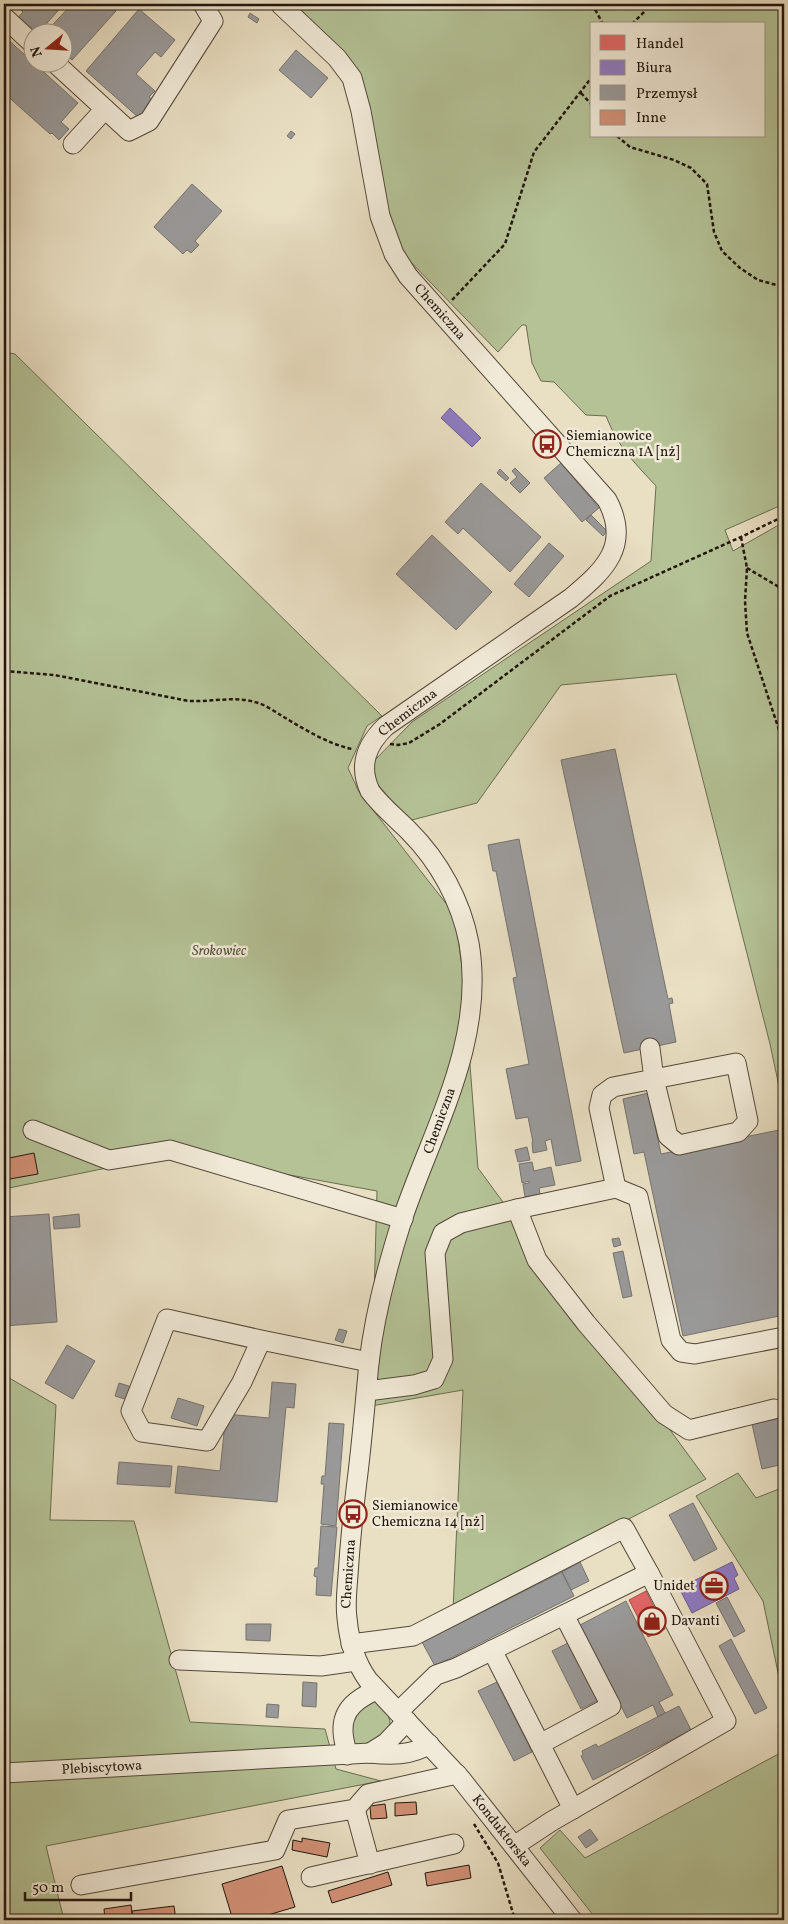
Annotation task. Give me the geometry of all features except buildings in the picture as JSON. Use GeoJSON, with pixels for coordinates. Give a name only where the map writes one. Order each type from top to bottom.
{"type":"FeatureCollection","features":[{"type":"Feature","properties":{"kind":"street"},"geometry":{"type":"LineString","coordinates":[[65,72],[129,131],[149,121],[213,21],[203,4]]}},
{"type":"Feature","properties":{"kind":"street","name":"Chemiczna"},"geometry":{"type":"LineString","coordinates":[[280,4],[337,58],[352,78],[359,104],[380,216],[394,254],[408,276],[607,500],[613,510],[617,527],[616,542],[608,562],[592,582],[386,726],[376,736],[366,752],[364,772],[370,791],[429,854],[445,879],[461,912],[469,942],[472,974],[470,1011],[465,1044],[443,1116],[403,1219],[385,1280],[370,1362],[353,1514],[347,1590],[347,1619],[354,1653]]}},
{"type":"Feature","properties":{"kind":"street"},"geometry":{"type":"LineString","coordinates":[[4,17],[22,34]]}},
{"type":"Feature","properties":{"kind":"street"},"geometry":{"type":"LineString","coordinates":[[73,144],[105,109]]}},
{"type":"Feature","properties":{"kind":"street"},"geometry":{"type":"LineString","coordinates":[[616,1188],[599,1108],[602,1095],[613,1087],[654,1079],[736,1063],[748,1121],[738,1132],[679,1145],[668,1136],[654,1079],[650,1048]]}},
{"type":"Feature","properties":{"kind":"street"},"geometry":{"type":"LineString","coordinates":[[33,1130],[109,1160],[170,1150],[403,1219]]}},
{"type":"Feature","properties":{"kind":"street"},"geometry":{"type":"LineString","coordinates":[[368,1390],[414,1385],[434,1379],[443,1359],[435,1252],[443,1233],[461,1223],[616,1188],[638,1197],[671,1340],[680,1352],[696,1354],[784,1337]]}},
{"type":"Feature","properties":{"kind":"street"},"geometry":{"type":"LineString","coordinates":[[517,1209],[537,1260],[586,1323],[664,1414],[689,1430],[774,1409]]}},
{"type":"Feature","properties":{"kind":"street"},"geometry":{"type":"LineString","coordinates":[[261,1340],[242,1382],[207,1441],[142,1432],[131,1411],[167,1319],[370,1362]]}},
{"type":"Feature","properties":{"kind":"street"},"geometry":{"type":"LineString","coordinates":[[179,1660],[321,1666],[354,1653],[412,1636],[624,1528],[726,1721],[573,1809],[514,1846]]}},
{"type":"Feature","properties":{"kind":"street"},"geometry":{"type":"LineString","coordinates":[[370,1753],[386,1743],[403,1717],[436,1675],[456,1668],[648,1574]]}},
{"type":"Feature","properties":{"kind":"street"},"geometry":{"type":"LineString","coordinates":[[540,1744],[611,1706],[564,1615]]}},
{"type":"Feature","properties":{"kind":"street"},"geometry":{"type":"LineString","coordinates":[[492,1650],[573,1809]]}},
{"type":"Feature","properties":{"kind":"street","name":"Konduktorska"},"geometry":{"type":"LineString","coordinates":[[354,1653],[362,1671],[376,1690],[457,1774],[572,1920]]}},
{"type":"Feature","properties":{"kind":"street"},"geometry":{"type":"LineString","coordinates":[[376,1690],[359,1699],[348,1709],[343,1732],[347,1755],[370,1753],[384,1755],[412,1752],[429,1744]]}},
{"type":"Feature","properties":{"kind":"street","name":"Plebiscytowa"},"geometry":{"type":"LineString","coordinates":[[4,1774],[347,1755]]}},
{"type":"Feature","properties":{"kind":"street"},"geometry":{"type":"LineString","coordinates":[[81,1885],[275,1850],[288,1820],[355,1809],[368,1794],[457,1774]]}},
{"type":"Feature","properties":{"kind":"street"},"geometry":{"type":"LineString","coordinates":[[355,1809],[370,1864]]}},
{"type":"Feature","properties":{"kind":"street"},"geometry":{"type":"LineString","coordinates":[[312,1877],[454,1844]]}},
{"type":"Feature","properties":{"kind":"path"},"geometry":{"type":"LineString","coordinates":[[592,4],[602,22]]}},
{"type":"Feature","properties":{"kind":"path"},"geometry":{"type":"LineString","coordinates":[[634,22],[649,4]]}},
{"type":"Feature","properties":{"kind":"path"},"geometry":{"type":"LineString","coordinates":[[441,312],[505,244],[534,152],[590,80]]}},
{"type":"Feature","properties":{"kind":"path"},"geometry":{"type":"LineString","coordinates":[[581,92],[590,103]]}},
{"type":"Feature","properties":{"kind":"path"},"geometry":{"type":"LineString","coordinates":[[619,138],[630,147],[674,160],[692,168],[707,184],[714,232],[722,251],[740,268],[758,280],[784,288]]}},
{"type":"Feature","properties":{"kind":"path"},"geometry":{"type":"LineString","coordinates":[[376,736],[385,743],[398,745],[409,743],[440,724],[610,596],[741,538],[784,516]]}},
{"type":"Feature","properties":{"kind":"path"},"geometry":{"type":"LineString","coordinates":[[741,538],[746,568],[745,601],[747,633],[784,745]]}},
{"type":"Feature","properties":{"kind":"path"},"geometry":{"type":"LineString","coordinates":[[746,568],[784,590]]}},
{"type":"Feature","properties":{"kind":"path"},"geometry":{"type":"LineString","coordinates":[[4,671],[54,675],[189,701],[206,702],[240,699],[257,702],[307,731],[342,747],[366,752]]}},
{"type":"Feature","properties":{"kind":"path"},"geometry":{"type":"LineString","coordinates":[[469,1816],[498,1864],[514,1920]]}},
{"type":"Feature","properties":{"kind":"path"},"geometry":{"type":"LineString","coordinates":[[522,1920],[539,1917],[554,1920]]}},
{"type":"Feature","properties":{"kind":"green space"},"geometry":{"type":"Polygon","coordinates":[[[292,4],[784,4],[784,504],[725,530],[733,551],[784,522],[784,1110],[770,1044],[676,674],[561,685],[477,803],[408,821],[370,775],[373,762],[412,722],[651,561],[656,486],[621,445],[606,416],[586,415],[554,382],[541,381],[532,363],[526,325],[522,325],[498,352],[402,253],[386,209],[356,71],[292,4]]]}},
{"type":"Feature","properties":{"kind":"green space","name":"Srokowiec"},"geometry":{"type":"Polygon","coordinates":[[[4,352],[15,354],[382,716],[367,726],[348,768],[359,792],[455,915],[463,975],[478,1168],[706,1479],[453,1610],[463,1390],[371,1406],[377,1191],[175,1154],[4,1189],[4,352]]]}},
{"type":"Feature","properties":{"kind":"green space"},"geometry":{"type":"Polygon","coordinates":[[[4,1375],[56,1405],[50,1520],[134,1521],[190,1722],[325,1729],[336,1769],[381,1781],[46,1846],[64,1920],[4,1920],[4,1375]]]}},
{"type":"Feature","properties":{"kind":"green space"},"geometry":{"type":"Polygon","coordinates":[[[738,1473],[756,1498],[784,1487],[784,1701],[763,1601],[696,1496],[738,1473]]]}},
{"type":"Feature","properties":{"kind":"green space"},"geometry":{"type":"Polygon","coordinates":[[[376,1700],[387,1712],[390,1721],[389,1730],[379,1742],[357,1747],[351,1734],[353,1718],[360,1708],[376,1700]]]}},
{"type":"Feature","properties":{"kind":"green space"},"geometry":{"type":"Polygon","coordinates":[[[784,1751],[784,1920],[597,1920],[540,1848],[560,1830],[585,1858],[784,1751]]]}},
{"type":"Feature","properties":{"kind":"place","name":"Siemianowice Chemiczna 1A [nż]"},"geometry":{"type":"Point","coordinates":[547,444]}},
{"type":"Feature","properties":{"kind":"place","name":"Siemianowice Chemiczna 14 [nż]"},"geometry":{"type":"Point","coordinates":[353,1514]}},
{"type":"Feature","properties":{"kind":"place","name":"Unidet"},"geometry":{"type":"Point","coordinates":[714,1586]}},
{"type":"Feature","properties":{"kind":"place","name":"Davanti"},"geometry":{"type":"Point","coordinates":[652,1621]}}]}
